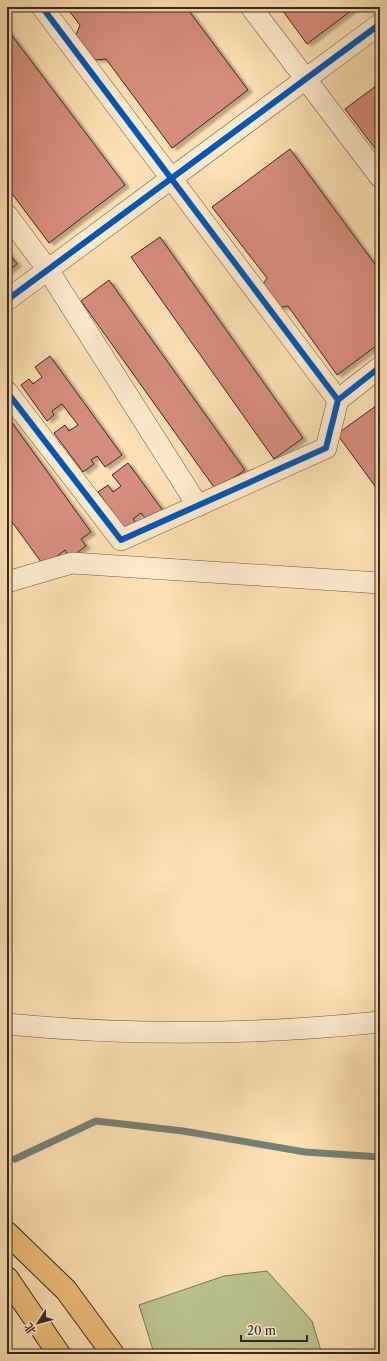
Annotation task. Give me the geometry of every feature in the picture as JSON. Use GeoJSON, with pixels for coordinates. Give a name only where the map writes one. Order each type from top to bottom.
{"type":"FeatureCollection","features":[{"type":"Feature","properties":{"kind":"highway"},"geometry":{"type":"LineString","coordinates":[[7,1233],[66,1290],[113,1354]]}},
{"type":"Feature","properties":{"kind":"highway"},"geometry":{"type":"LineString","coordinates":[[7,1278],[59,1354]]}},
{"type":"Feature","properties":{"kind":"street"},"geometry":{"type":"LineString","coordinates":[[42,7],[338,400]]}},
{"type":"Feature","properties":{"kind":"street"},"geometry":{"type":"LineString","coordinates":[[251,7],[380,177]]}},
{"type":"Feature","properties":{"kind":"street"},"geometry":{"type":"LineString","coordinates":[[7,300],[380,24]]}},
{"type":"Feature","properties":{"kind":"street"},"geometry":{"type":"LineString","coordinates":[[7,215],[48,270],[198,506]]}},
{"type":"Feature","properties":{"kind":"street"},"geometry":{"type":"LineString","coordinates":[[7,392],[121,540],[326,448],[338,400],[380,367]]}},
{"type":"Feature","properties":{"kind":"street"},"geometry":{"type":"LineString","coordinates":[[7,582],[72,563],[380,583]]}},
{"type":"Feature","properties":{"kind":"street"},"geometry":{"type":"LineString","coordinates":[[7,1024],[141,1033],[215,1033],[318,1028],[380,1022]]}},
{"type":"Feature","properties":{"kind":"green space"},"geometry":{"type":"Polygon","coordinates":[[[267,1271],[312,1321],[322,1354],[156,1354],[153,1350],[139,1305],[224,1276],[267,1271]]]}},
{"type":"Feature","properties":{"kind":"building"},"geometry":{"type":"Polygon","coordinates":[[[66,7],[186,7],[248,90],[172,148],[106,59],[95,60],[76,35],[80,25],[66,7]]]}},
{"type":"Feature","properties":{"kind":"building"},"geometry":{"type":"Polygon","coordinates":[[[280,7],[356,7],[307,44],[280,7]]]}},
{"type":"Feature","properties":{"kind":"building"},"geometry":{"type":"Polygon","coordinates":[[[7,29],[125,185],[49,243],[7,187],[7,29]]]}},
{"type":"Feature","properties":{"kind":"building"},"geometry":{"type":"Polygon","coordinates":[[[380,83],[380,155],[345,109],[380,83]]]}},
{"type":"Feature","properties":{"kind":"building"},"geometry":{"type":"Polygon","coordinates":[[[290,149],[380,271],[380,343],[337,375],[288,306],[278,308],[263,284],[267,278],[212,207],[290,149]]]}},
{"type":"Feature","properties":{"kind":"building"},"geometry":{"type":"Polygon","coordinates":[[[160,237],[303,438],[274,459],[131,257],[160,237]]]}},
{"type":"Feature","properties":{"kind":"building"},"geometry":{"type":"Polygon","coordinates":[[[7,251],[17,264],[7,272],[7,251]]]}},
{"type":"Feature","properties":{"kind":"building"},"geometry":{"type":"Polygon","coordinates":[[[109,280],[245,470],[216,490],[81,301],[109,280]]]}},
{"type":"Feature","properties":{"kind":"building"},"geometry":{"type":"Polygon","coordinates":[[[50,356],[122,455],[105,467],[97,456],[91,460],[94,464],[83,472],[54,433],[65,425],[69,431],[78,425],[62,404],[52,411],[54,415],[47,421],[21,385],[29,379],[33,384],[42,377],[35,367],[50,356]]]}},
{"type":"Feature","properties":{"kind":"building"},"geometry":{"type":"Polygon","coordinates":[[[380,403],[380,493],[337,434],[380,403]]]}},
{"type":"Feature","properties":{"kind":"building"},"geometry":{"type":"Polygon","coordinates":[[[7,416],[91,532],[81,539],[86,546],[70,558],[65,550],[44,566],[7,515],[7,416]]]}},
{"type":"Feature","properties":{"kind":"building"},"geometry":{"type":"Polygon","coordinates":[[[128,463],[164,512],[149,523],[141,513],[133,519],[136,523],[126,531],[98,492],[108,485],[113,492],[121,486],[112,475],[128,463]]]}},
{"type":"Feature","properties":{"kind":"waterway"},"geometry":{"type":"LineString","coordinates":[[15,1159],[96,1121],[183,1131],[305,1152],[380,1157]]}},
{"type":"Feature","properties":{"kind":"cycle path"},"geometry":{"type":"LineString","coordinates":[[42,7],[338,400],[380,367]]}},
{"type":"Feature","properties":{"kind":"cycle path"},"geometry":{"type":"LineString","coordinates":[[7,300],[380,24]]}},
{"type":"Feature","properties":{"kind":"cycle path"},"geometry":{"type":"LineString","coordinates":[[7,392],[121,540],[326,448],[338,400]]}}]}
